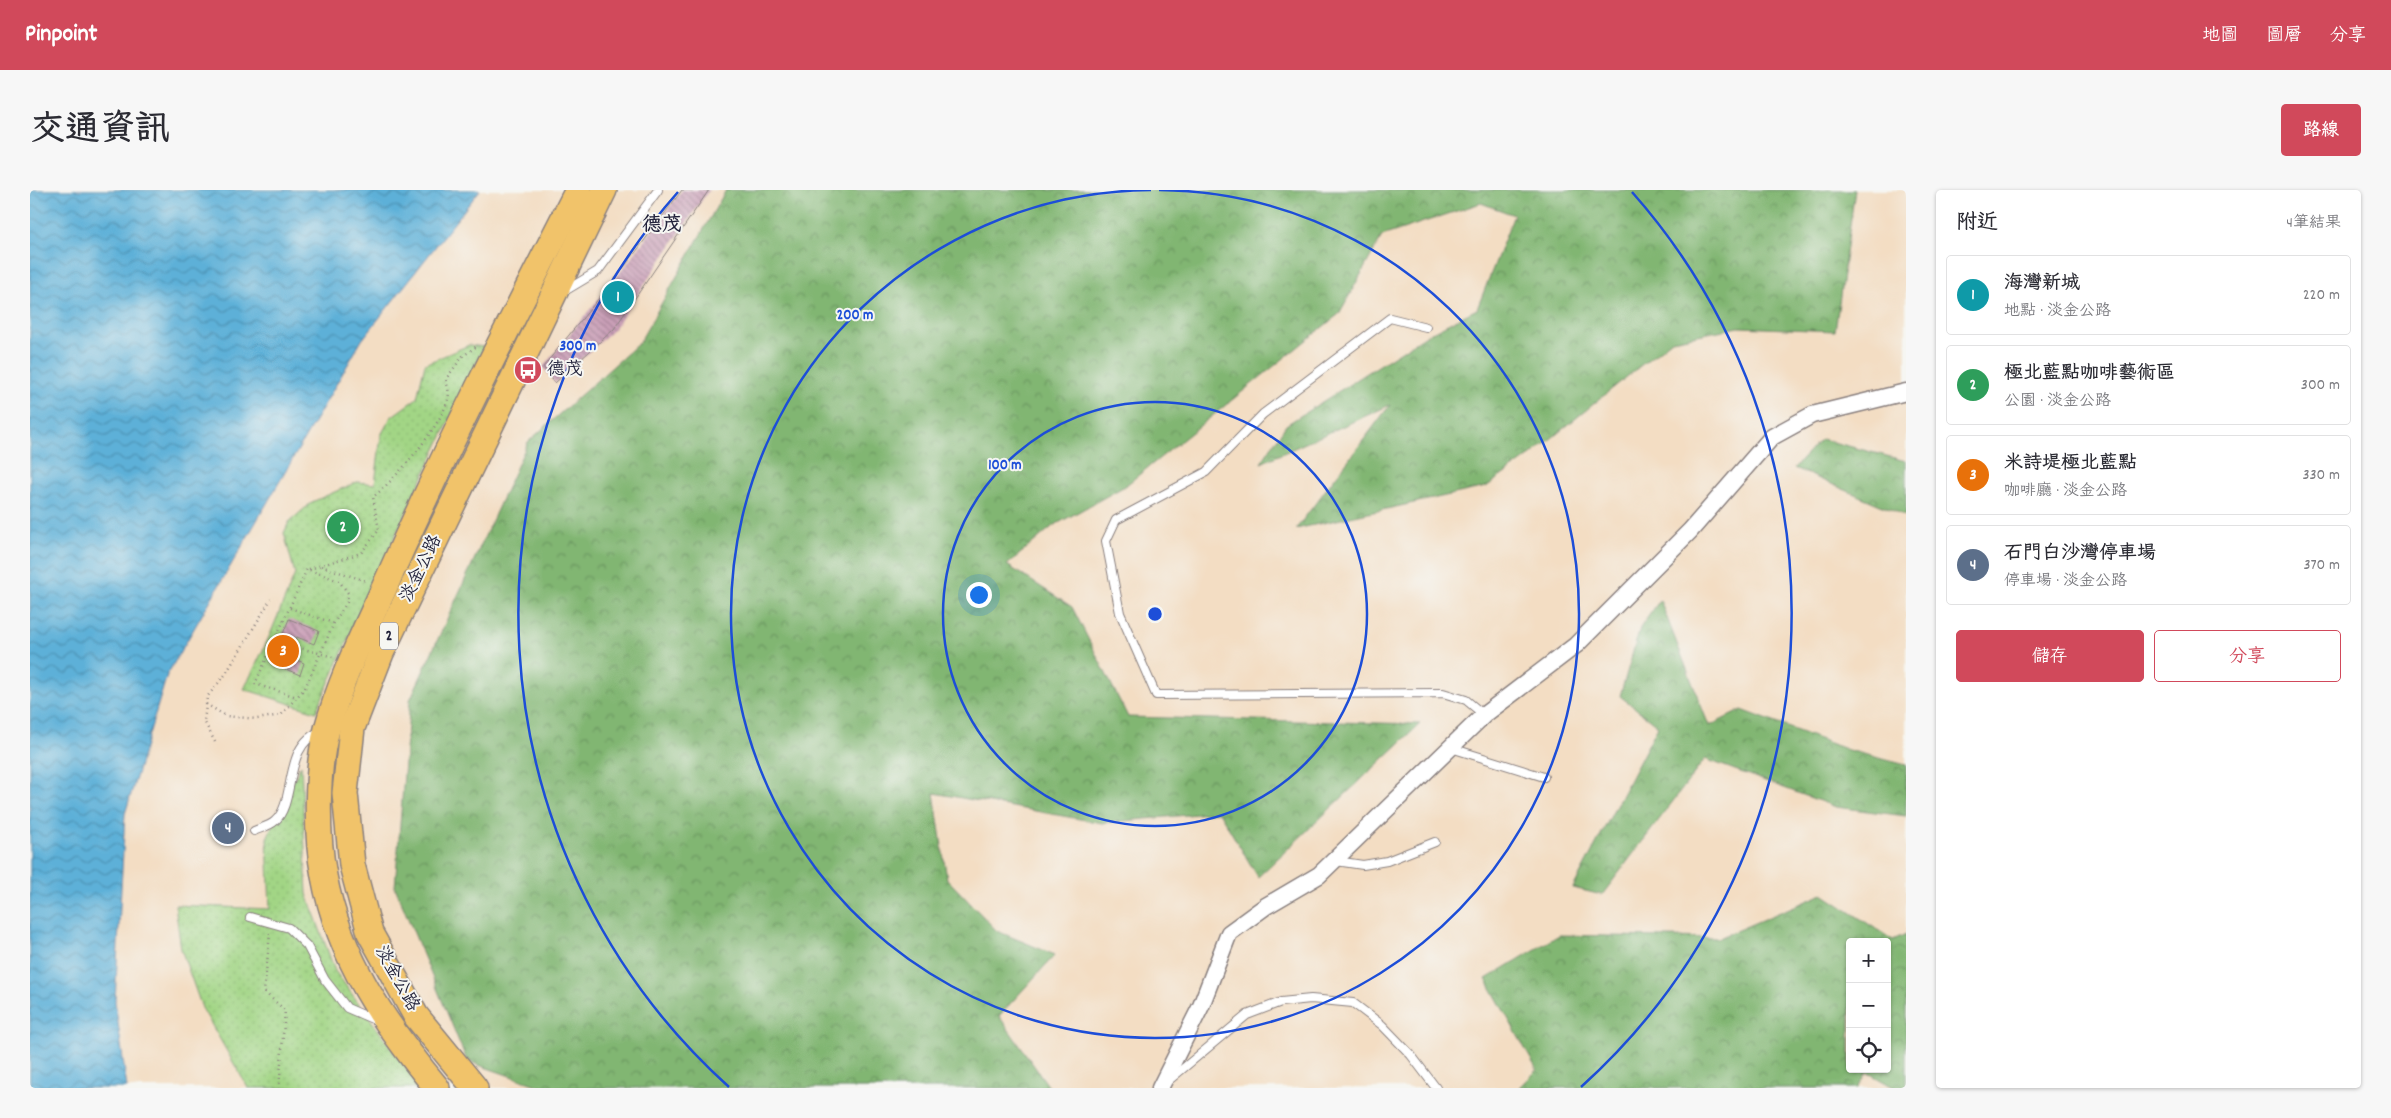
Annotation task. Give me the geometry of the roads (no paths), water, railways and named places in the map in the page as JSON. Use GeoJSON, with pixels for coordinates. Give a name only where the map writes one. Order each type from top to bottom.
{"type":"FeatureCollection","features":[{"type":"Feature","properties":{"kind":"main road","name":"淡金公路"},"geometry":{"type":"LineString","coordinates":[[475,1088],[416,1016],[370,933],[352,865],[345,793],[352,728],[381,653],[537,296],[578,190]]}},
{"type":"Feature","properties":{"kind":"main road","name":"淡金公路"},"geometry":{"type":"LineString","coordinates":[[437,1088],[387,1025],[360,979],[340,933],[324,876],[319,816],[321,759],[327,730],[342,683],[418,513],[537,296],[604,190]]}},
{"type":"Feature","properties":{"kind":"street"},"geometry":{"type":"LineString","coordinates":[[1161,1087],[1201,1006],[1229,933],[1266,906],[1318,875],[1484,715],[1576,644],[1690,531],[1772,437],[1812,415],[1906,392]]}},
{"type":"Feature","properties":{"kind":"lane"},"geometry":{"type":"LineString","coordinates":[[537,296],[598,271],[658,190]]}},
{"type":"Feature","properties":{"kind":"lane"},"geometry":{"type":"LineString","coordinates":[[1426,327],[1390,318],[1263,414],[1206,472],[1116,520],[1106,541],[1120,613],[1156,695],[1443,693],[1466,700],[1484,715]]}},
{"type":"Feature","properties":{"kind":"lane"},"geometry":{"type":"LineString","coordinates":[[254,831],[275,822],[281,813],[293,764],[300,750],[313,734],[327,730]]}},
{"type":"Feature","properties":{"kind":"lane"},"geometry":{"type":"LineString","coordinates":[[1451,748],[1544,777]]}},
{"type":"Feature","properties":{"kind":"lane"},"geometry":{"type":"LineString","coordinates":[[1334,860],[1363,865],[1387,862],[1435,842]]}},
{"type":"Feature","properties":{"kind":"lane"},"geometry":{"type":"LineString","coordinates":[[250,917],[289,928],[307,946],[325,980],[347,1008],[387,1025]]}},
{"type":"Feature","properties":{"kind":"lane"},"geometry":{"type":"LineString","coordinates":[[1161,1087],[1247,1016],[1281,1002],[1310,998],[1353,1003],[1382,1025],[1411,1055],[1436,1088]]}},
{"type":"Feature","properties":{"kind":"water"},"geometry":{"type":"Polygon","coordinates":[[[30,190],[480,190],[362,340],[167,675],[125,814],[115,1001],[127,1088],[30,1088],[30,190]]]}},
{"type":"Feature","properties":{"kind":"place","name":"海灣新城"},"geometry":{"type":"Point","coordinates":[618,297]}},
{"type":"Feature","properties":{"kind":"place","name":"德茂"},"geometry":{"type":"Point","coordinates":[528,370]}},
{"type":"Feature","properties":{"kind":"place","name":"極北藍點咖啡藝術區"},"geometry":{"type":"Point","coordinates":[343,527]}},
{"type":"Feature","properties":{"kind":"place","name":"米詩堤極北藍點"},"geometry":{"type":"Point","coordinates":[283,651]}},
{"type":"Feature","properties":{"kind":"place","name":"石門白沙灣停車場"},"geometry":{"type":"Point","coordinates":[228,828]}},
{"type":"Feature","properties":{"kind":"district","name":"德茂"},"geometry":{"type":"Point","coordinates":[662,226]}}]}
